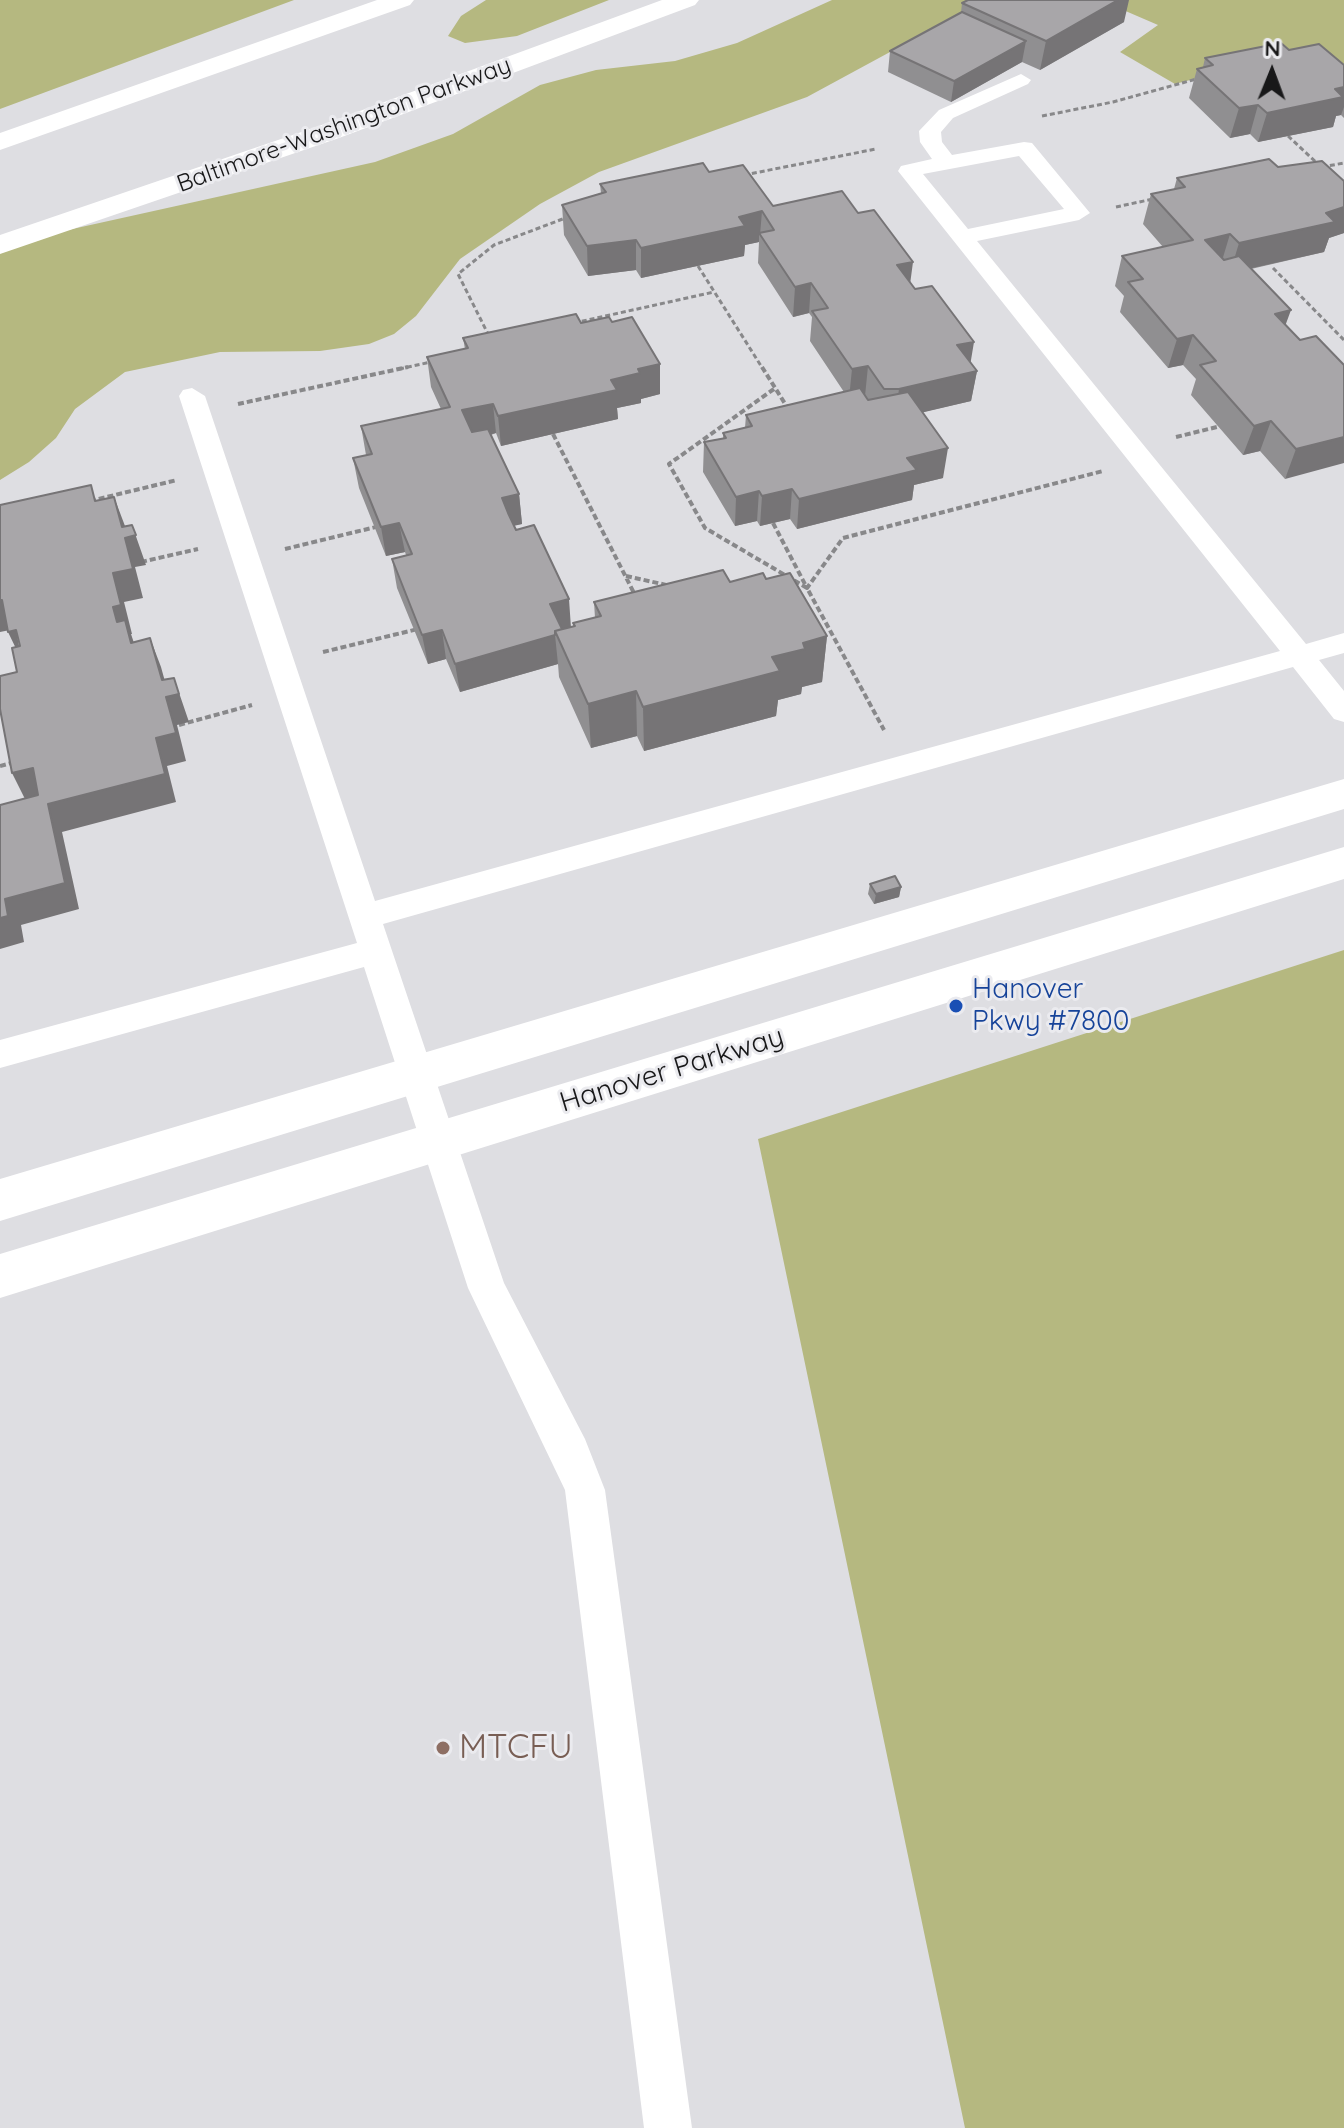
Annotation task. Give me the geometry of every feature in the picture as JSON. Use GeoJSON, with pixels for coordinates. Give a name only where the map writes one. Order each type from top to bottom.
{"type":"FeatureCollection","features":[{"type":"Feature","properties":{"kind":"main road"},"geometry":{"type":"LineString","coordinates":[[0,142],[401,0]]}},
{"type":"Feature","properties":{"kind":"main road","name":"Baltimore-Washington Parkway"},"geometry":{"type":"LineString","coordinates":[[0,245],[329,132],[686,0]]}},
{"type":"Feature","properties":{"kind":"main road"},"geometry":{"type":"LineString","coordinates":[[0,1200],[1344,794]]}},
{"type":"Feature","properties":{"kind":"main road","name":"Hanover Parkway"},"geometry":{"type":"LineString","coordinates":[[0,1276],[1344,863]]}},
{"type":"Feature","properties":{"kind":"lane"},"geometry":{"type":"LineString","coordinates":[[946,163],[930,131],[946,114],[1021,80]]}},
{"type":"Feature","properties":{"kind":"lane"},"geometry":{"type":"LineString","coordinates":[[963,237],[1079,213],[1024,148],[909,171],[1344,711]]}},
{"type":"Feature","properties":{"kind":"lane"},"geometry":{"type":"LineString","coordinates":[[195,404],[436,1142],[487,1288],[571,1453],[585,1490],[668,2128]]}},
{"type":"Feature","properties":{"kind":"lane"},"geometry":{"type":"LineString","coordinates":[[362,917],[1344,643]]}},
{"type":"Feature","properties":{"kind":"lane"},"geometry":{"type":"LineString","coordinates":[[0,1054],[374,951]]}},
{"type":"Feature","properties":{"kind":"path"},"geometry":{"type":"LineString","coordinates":[[1037,117],[1113,102],[1208,77]]}},
{"type":"Feature","properties":{"kind":"path"},"geometry":{"type":"LineString","coordinates":[[1288,136],[1320,168],[1344,163]]}},
{"type":"Feature","properties":{"kind":"path"},"geometry":{"type":"LineString","coordinates":[[730,178],[931,138]]}},
{"type":"Feature","properties":{"kind":"path"},"geometry":{"type":"LineString","coordinates":[[1303,167],[1318,164]]}},
{"type":"Feature","properties":{"kind":"path"},"geometry":{"type":"LineString","coordinates":[[1079,213],[1155,199]]}},
{"type":"Feature","properties":{"kind":"path"},"geometry":{"type":"LineString","coordinates":[[492,341],[458,274],[494,245],[577,213]]}},
{"type":"Feature","properties":{"kind":"path"},"geometry":{"type":"LineString","coordinates":[[698,266],[795,420]]}},
{"type":"Feature","properties":{"kind":"path"},"geometry":{"type":"LineString","coordinates":[[1273,268],[1344,340]]}},
{"type":"Feature","properties":{"kind":"path"},"geometry":{"type":"LineString","coordinates":[[566,324],[714,292]]}},
{"type":"Feature","properties":{"kind":"path"},"geometry":{"type":"LineString","coordinates":[[1333,329],[1344,327]]}},
{"type":"Feature","properties":{"kind":"path"},"geometry":{"type":"LineString","coordinates":[[195,404],[437,360]]}},
{"type":"Feature","properties":{"kind":"path"},"geometry":{"type":"LineString","coordinates":[[774,389],[669,464],[705,528],[807,588]]}},
{"type":"Feature","properties":{"kind":"path"},"geometry":{"type":"LineString","coordinates":[[553,434],[639,604]]}},
{"type":"Feature","properties":{"kind":"path"},"geometry":{"type":"LineString","coordinates":[[807,588],[843,538],[1143,461]]}},
{"type":"Feature","properties":{"kind":"path"},"geometry":{"type":"LineString","coordinates":[[84,502],[217,472]]}},
{"type":"Feature","properties":{"kind":"path"},"geometry":{"type":"LineString","coordinates":[[773,523],[903,766]]}},
{"type":"Feature","properties":{"kind":"path"},"geometry":{"type":"LineString","coordinates":[[137,563],[381,526]]}},
{"type":"Feature","properties":{"kind":"path"},"geometry":{"type":"LineString","coordinates":[[625,576],[686,589]]}},
{"type":"Feature","properties":{"kind":"path"},"geometry":{"type":"LineString","coordinates":[[809,616],[824,619]]}},
{"type":"Feature","properties":{"kind":"path"},"geometry":{"type":"LineString","coordinates":[[279,662],[421,628]]}},
{"type":"Feature","properties":{"kind":"path"},"geometry":{"type":"LineString","coordinates":[[179,725],[289,694]]}},
{"type":"Feature","properties":{"kind":"path"},"geometry":{"type":"LineString","coordinates":[[0,766],[22,760]]}},
{"type":"Feature","properties":{"kind":"green space"},"geometry":{"type":"Polygon","coordinates":[[[0,0],[294,0],[0,109],[0,0]]]}},
{"type":"Feature","properties":{"kind":"green space"},"geometry":{"type":"Polygon","coordinates":[[[486,0],[609,0],[517,36],[465,43],[448,36],[461,16],[486,0]]]}},
{"type":"Feature","properties":{"kind":"green space"},"geometry":{"type":"Polygon","coordinates":[[[832,0],[986,0],[807,97],[599,172],[540,204],[460,259],[416,316],[394,334],[369,344],[320,351],[220,352],[125,372],[75,409],[56,438],[29,462],[0,480],[0,245],[375,162],[453,134],[540,85],[596,70],[675,61],[737,43],[832,0]]]}},
{"type":"Feature","properties":{"kind":"green space"},"geometry":{"type":"Polygon","coordinates":[[[1100,0],[1344,0],[1344,73],[1194,79],[1175,84],[1120,52],[1158,25],[1100,0]]]}},
{"type":"Feature","properties":{"kind":"green space"},"geometry":{"type":"Polygon","coordinates":[[[1344,950],[1344,2128],[965,2128],[758,1139],[1344,950]]]}},
{"type":"Feature","properties":{"kind":"building"},"geometry":{"type":"Polygon","coordinates":[[[968,0],[1118,0],[1046,41],[962,3],[968,0]]]}},
{"type":"Feature","properties":{"kind":"building"},"geometry":{"type":"Polygon","coordinates":[[[962,12],[1026,41],[954,81],[890,51],[962,12]]]}},
{"type":"Feature","properties":{"kind":"building"},"geometry":{"type":"Polygon","coordinates":[[[1281,43],[1289,50],[1319,44],[1344,65],[1344,87],[1335,89],[1343,97],[1267,113],[1258,105],[1239,108],[1197,69],[1213,65],[1205,58],[1281,43]]]}},
{"type":"Feature","properties":{"kind":"building"},"geometry":{"type":"Polygon","coordinates":[[[1269,159],[1278,167],[1322,161],[1344,181],[1344,207],[1326,213],[1335,222],[1239,243],[1230,234],[1205,240],[1224,260],[1239,256],[1291,310],[1275,314],[1300,340],[1316,336],[1344,365],[1344,437],[1296,449],[1271,421],[1254,426],[1200,365],[1216,361],[1193,335],[1177,339],[1128,282],[1143,279],[1122,256],[1193,240],[1151,194],[1185,187],[1177,178],[1269,159]]]}},
{"type":"Feature","properties":{"kind":"building"},"geometry":{"type":"Polygon","coordinates":[[[703,163],[709,172],[743,165],[773,206],[842,191],[858,213],[874,210],[913,262],[897,265],[915,289],[932,286],[974,342],[957,345],[977,371],[899,389],[884,389],[868,366],[852,369],[812,311],[828,308],[811,283],[795,287],[759,233],[774,230],[762,211],[739,217],[745,226],[641,248],[636,240],[587,246],[562,205],[606,192],[600,184],[703,163]]]}},
{"type":"Feature","properties":{"kind":"building"},"geometry":{"type":"Polygon","coordinates":[[[576,314],[581,323],[609,317],[612,322],[632,317],[660,364],[611,380],[617,390],[498,416],[493,404],[462,410],[472,432],[488,429],[519,494],[502,498],[516,530],[534,525],[569,599],[550,604],[562,629],[555,631],[555,635],[455,664],[442,630],[422,635],[392,559],[412,554],[399,523],[381,527],[353,458],[372,454],[361,426],[450,407],[427,357],[468,348],[463,338],[576,314]]]}},
{"type":"Feature","properties":{"kind":"building"},"geometry":{"type":"Polygon","coordinates":[[[860,388],[868,400],[908,392],[948,448],[907,458],[917,470],[799,499],[792,489],[762,496],[759,491],[736,497],[704,442],[726,438],[723,433],[752,426],[746,415],[860,388]]]}},
{"type":"Feature","properties":{"kind":"building"},"geometry":{"type":"Polygon","coordinates":[[[91,485],[95,501],[114,497],[122,527],[132,525],[136,535],[125,538],[133,569],[113,573],[121,605],[113,607],[117,622],[125,620],[131,643],[150,638],[162,680],[174,678],[179,694],[166,697],[176,733],[156,738],[165,774],[48,804],[65,883],[5,899],[8,916],[0,918],[0,805],[38,795],[33,768],[12,773],[0,709],[0,676],[17,672],[12,648],[20,646],[16,630],[8,632],[0,600],[0,505],[91,485]]]}},
{"type":"Feature","properties":{"kind":"building"},"geometry":{"type":"Polygon","coordinates":[[[723,570],[730,582],[763,573],[766,579],[790,573],[827,636],[803,643],[805,649],[772,657],[780,671],[643,707],[636,691],[588,704],[555,631],[601,616],[594,602],[723,570]]]}},
{"type":"Feature","properties":{"kind":"building"},"geometry":{"type":"Polygon","coordinates":[[[895,876],[901,887],[876,894],[870,884],[895,876]]]}},
{"type":"Feature","properties":{"kind":"place","name":"Hanover Pkwy #7800"},"geometry":{"type":"Point","coordinates":[956,1006]}},
{"type":"Feature","properties":{"kind":"place","name":"MTCFU"},"geometry":{"type":"Point","coordinates":[443,1748]}}]}
